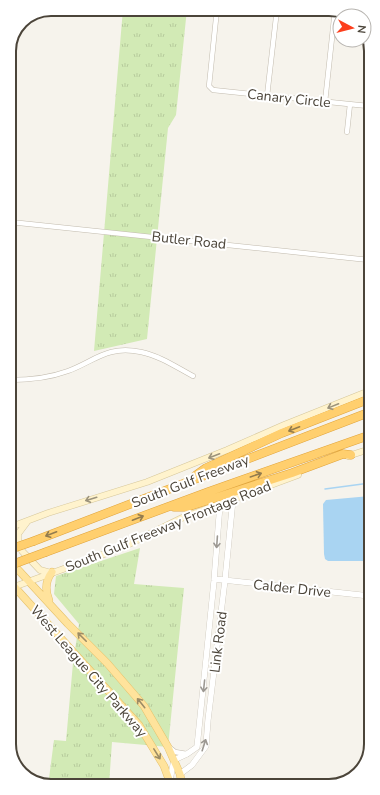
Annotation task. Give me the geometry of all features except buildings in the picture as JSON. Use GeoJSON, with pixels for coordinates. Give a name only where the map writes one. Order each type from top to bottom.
{"type":"FeatureCollection","features":[{"type":"Feature","properties":{"kind":"highway"},"geometry":{"type":"LineString","coordinates":[[181,485],[206,468],[282,433],[364,401]]}},
{"type":"Feature","properties":{"kind":"highway","name":"South Gulf Freeway"},"geometry":{"type":"LineString","coordinates":[[16,547],[364,414]]}},
{"type":"Feature","properties":{"kind":"highway","name":"South Gulf Freeway"},"geometry":{"type":"LineString","coordinates":[[16,563],[167,507],[364,437]]}},
{"type":"Feature","properties":{"kind":"highway"},"geometry":{"type":"LineString","coordinates":[[167,507],[188,507],[292,473],[343,454],[351,455]]}},
{"type":"Feature","properties":{"kind":"main road"},"geometry":{"type":"LineString","coordinates":[[16,525],[154,479],[364,393]]}},
{"type":"Feature","properties":{"kind":"main road","name":"South Gulf Freeway Frontage Road"},"geometry":{"type":"LineString","coordinates":[[16,585],[121,548],[182,518],[351,455],[364,452]]}},
{"type":"Feature","properties":{"kind":"main road"},"geometry":{"type":"LineString","coordinates":[[30,520],[23,526],[18,534],[18,539],[22,551],[40,570],[51,573],[46,584],[46,593],[51,605]]}},
{"type":"Feature","properties":{"kind":"main road","name":"West League City Parkway"},"geometry":{"type":"LineString","coordinates":[[16,567],[107,663],[144,706],[168,747],[181,779]]}},
{"type":"Feature","properties":{"kind":"main road","name":"West League City Parkway"},"geometry":{"type":"LineString","coordinates":[[16,590],[139,725],[164,766],[170,779]]}},
{"type":"Feature","properties":{"kind":"street","name":"Canary Circle"},"geometry":{"type":"LineString","coordinates":[[216,16],[209,86],[213,90],[364,106]]}},
{"type":"Feature","properties":{"kind":"street"},"geometry":{"type":"LineString","coordinates":[[267,96],[276,16]]}},
{"type":"Feature","properties":{"kind":"street"},"geometry":{"type":"LineString","coordinates":[[325,102],[332,38]]}},
{"type":"Feature","properties":{"kind":"street"},"geometry":{"type":"LineString","coordinates":[[347,132],[350,104]]}},
{"type":"Feature","properties":{"kind":"street","name":"Butler Road"},"geometry":{"type":"LineString","coordinates":[[16,223],[364,259]]}},
{"type":"Feature","properties":{"kind":"street"},"geometry":{"type":"LineString","coordinates":[[16,380],[47,378],[70,370],[104,353],[128,350],[151,354],[193,376]]}},
{"type":"Feature","properties":{"kind":"street","name":"Link Road"},"geometry":{"type":"LineString","coordinates":[[180,774],[192,765],[206,746],[233,499]]}},
{"type":"Feature","properties":{"kind":"street","name":"Link Road"},"geometry":{"type":"LineString","coordinates":[[174,760],[197,747],[208,648],[220,504]]}},
{"type":"Feature","properties":{"kind":"street","name":"Calder Drive"},"geometry":{"type":"LineString","coordinates":[[214,579],[364,595]]}},
{"type":"Feature","properties":{"kind":"street"},"geometry":{"type":"LineString","coordinates":[[208,648],[217,649]]}},
{"type":"Feature","properties":{"kind":"street"},"geometry":{"type":"LineString","coordinates":[[168,747],[175,752],[187,754]]}},
{"type":"Feature","properties":{"kind":"street"},"geometry":{"type":"LineString","coordinates":[[171,779],[174,760]]}},
{"type":"Feature","properties":{"kind":"green space"},"geometry":{"type":"Polygon","coordinates":[[[122,16],[186,16],[176,115],[168,128],[147,339],[94,351],[122,16]]]}},
{"type":"Feature","properties":{"kind":"green space"},"geometry":{"type":"Polygon","coordinates":[[[140,548],[134,584],[184,588],[168,747],[112,742],[109,779],[49,779],[54,740],[66,741],[73,663],[79,624],[54,594],[56,576],[140,548]]]}},
{"type":"Feature","properties":{"kind":"water"},"geometry":{"type":"Polygon","coordinates":[[[364,497],[364,561],[328,561],[325,559],[323,504],[326,500],[364,497]]]}},
{"type":"Feature","properties":{"kind":"waterway"},"geometry":{"type":"LineString","coordinates":[[325,489],[364,484]]}}]}
